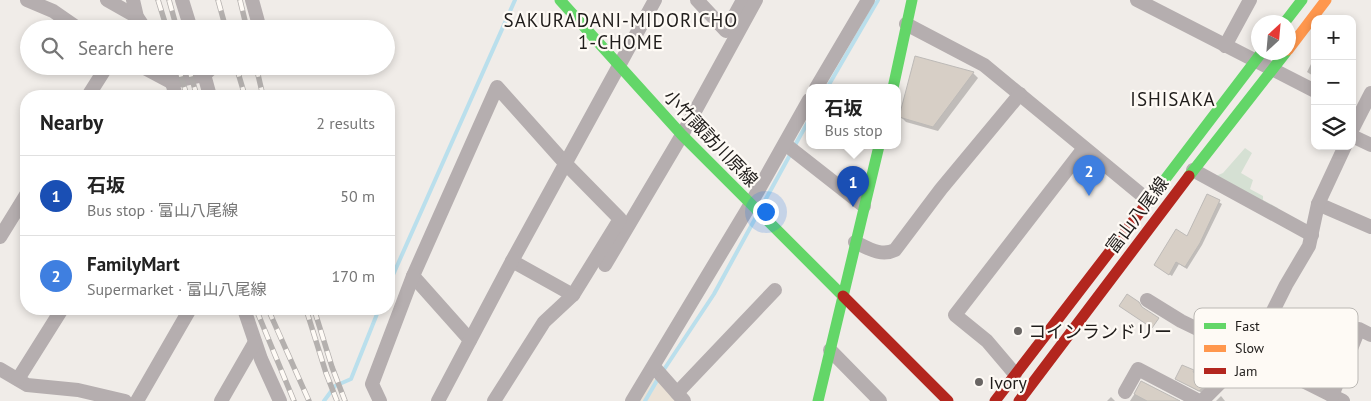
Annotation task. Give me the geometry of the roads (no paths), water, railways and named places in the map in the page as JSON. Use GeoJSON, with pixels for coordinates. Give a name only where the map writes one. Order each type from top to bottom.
{"type":"FeatureCollection","features":[{"type":"Feature","properties":{"kind":"main road","name":"小竹諏訪川原線"},"geometry":{"type":"LineString","coordinates":[[560,0],[682,135],[948,401]]}},
{"type":"Feature","properties":{"kind":"main road"},"geometry":{"type":"LineString","coordinates":[[894,84],[912,0]]}},
{"type":"Feature","properties":{"kind":"main road"},"geometry":{"type":"LineString","coordinates":[[1290,15],[1302,0]]}},
{"type":"Feature","properties":{"kind":"main road","name":"富山八尾線"},"geometry":{"type":"LineString","coordinates":[[1296,39],[1326,0]]}},
{"type":"Feature","properties":{"kind":"main road","name":"富山八尾線"},"geometry":{"type":"LineString","coordinates":[[995,401],[1257,60]]}},
{"type":"Feature","properties":{"kind":"main road","name":"富山八尾線"},"geometry":{"type":"LineString","coordinates":[[1019,401],[1193,170],[1280,60]]}},
{"type":"Feature","properties":{"kind":"main road"},"geometry":{"type":"LineString","coordinates":[[818,401],[854,242],[878,149]]}},
{"type":"Feature","properties":{"kind":"street"},"geometry":{"type":"LineString","coordinates":[[27,0],[65,20]]}},
{"type":"Feature","properties":{"kind":"street"},"geometry":{"type":"LineString","coordinates":[[106,0],[136,20]]}},
{"type":"Feature","properties":{"kind":"street"},"geometry":{"type":"LineString","coordinates":[[133,0],[140,20]]}},
{"type":"Feature","properties":{"kind":"street"},"geometry":{"type":"LineString","coordinates":[[182,0],[188,20]]}},
{"type":"Feature","properties":{"kind":"street"},"geometry":{"type":"LineString","coordinates":[[252,0],[258,20]]}},
{"type":"Feature","properties":{"kind":"street"},"geometry":{"type":"LineString","coordinates":[[438,401],[565,163],[655,0]]}},
{"type":"Feature","properties":{"kind":"street"},"geometry":{"type":"LineString","coordinates":[[697,0],[726,31],[744,0]]}},
{"type":"Feature","properties":{"kind":"street"},"geometry":{"type":"LineString","coordinates":[[605,265],[682,135],[756,0]]}},
{"type":"Feature","properties":{"kind":"street"},"geometry":{"type":"LineString","coordinates":[[818,84],[868,0]]}},
{"type":"Feature","properties":{"kind":"street"},"geometry":{"type":"LineString","coordinates":[[1137,0],[1225,46],[1251,54]]}},
{"type":"Feature","properties":{"kind":"street"},"geometry":{"type":"LineString","coordinates":[[1225,46],[1250,0]]}},
{"type":"Feature","properties":{"kind":"street"},"geometry":{"type":"LineString","coordinates":[[906,24],[984,65],[1149,201]]}},
{"type":"Feature","properties":{"kind":"street"},"geometry":{"type":"LineString","coordinates":[[1262,60],[1273,70],[1311,89]]}},
{"type":"Feature","properties":{"kind":"street"},"geometry":{"type":"LineString","coordinates":[[92,90],[101,75]]}},
{"type":"Feature","properties":{"kind":"street"},"geometry":{"type":"LineString","coordinates":[[158,75],[171,82],[190,75]]}},
{"type":"Feature","properties":{"kind":"street"},"geometry":{"type":"LineString","coordinates":[[169,75],[174,90]]}},
{"type":"Feature","properties":{"kind":"street"},"geometry":{"type":"LineString","coordinates":[[208,75],[209,90]]}},
{"type":"Feature","properties":{"kind":"street"},"geometry":{"type":"LineString","coordinates":[[380,401],[372,384],[413,276],[497,87],[565,163],[620,219],[573,295],[544,322],[494,401]]}},
{"type":"Feature","properties":{"kind":"street"},"geometry":{"type":"LineString","coordinates":[[1356,111],[1371,93]]}},
{"type":"Feature","properties":{"kind":"street"},"geometry":{"type":"LineString","coordinates":[[854,242],[879,253],[888,254],[895,250],[941,189],[1020,94]]}},
{"type":"Feature","properties":{"kind":"street"},"geometry":{"type":"LineString","coordinates":[[632,401],[750,205],[806,106]]}},
{"type":"Feature","properties":{"kind":"street"},"geometry":{"type":"LineString","coordinates":[[1356,138],[1371,145]]}},
{"type":"Feature","properties":{"kind":"street"},"geometry":{"type":"LineString","coordinates":[[785,144],[864,206]]}},
{"type":"Feature","properties":{"kind":"street"},"geometry":{"type":"LineString","coordinates":[[1015,374],[987,340],[956,315],[1084,148]]}},
{"type":"Feature","properties":{"kind":"street"},"geometry":{"type":"LineString","coordinates":[[1274,308],[1309,246],[1318,204],[1343,150]]}},
{"type":"Feature","properties":{"kind":"street"},"geometry":{"type":"LineString","coordinates":[[1193,170],[1312,236]]}},
{"type":"Feature","properties":{"kind":"street"},"geometry":{"type":"LineString","coordinates":[[1318,204],[1371,227]]}},
{"type":"Feature","properties":{"kind":"street"},"geometry":{"type":"LineString","coordinates":[[0,237],[20,207]]}},
{"type":"Feature","properties":{"kind":"street"},"geometry":{"type":"LineString","coordinates":[[512,261],[573,295]]}},
{"type":"Feature","properties":{"kind":"street"},"geometry":{"type":"LineString","coordinates":[[413,276],[470,340]]}},
{"type":"Feature","properties":{"kind":"street"},"geometry":{"type":"LineString","coordinates":[[654,367],[681,397],[775,290]]}},
{"type":"Feature","properties":{"kind":"street"},"geometry":{"type":"LineString","coordinates":[[1147,300],[1194,327]]}},
{"type":"Feature","properties":{"kind":"street"},"geometry":{"type":"LineString","coordinates":[[18,379],[58,315]]}},
{"type":"Feature","properties":{"kind":"street"},"geometry":{"type":"LineString","coordinates":[[137,401],[187,315]]}},
{"type":"Feature","properties":{"kind":"street"},"geometry":{"type":"LineString","coordinates":[[246,315],[261,359],[280,401]]}},
{"type":"Feature","properties":{"kind":"street"},"geometry":{"type":"LineString","coordinates":[[1358,332],[1359,329],[1371,335]]}},
{"type":"Feature","properties":{"kind":"street"},"geometry":{"type":"LineString","coordinates":[[221,401],[255,342]]}},
{"type":"Feature","properties":{"kind":"street"},"geometry":{"type":"LineString","coordinates":[[830,350],[880,401]]}},
{"type":"Feature","properties":{"kind":"street"},"geometry":{"type":"LineString","coordinates":[[0,369],[27,385],[78,390],[125,401]]}},
{"type":"Feature","properties":{"kind":"street"},"geometry":{"type":"LineString","coordinates":[[1125,392],[1138,369],[1201,401],[1214,388]]}},
{"type":"Feature","properties":{"kind":"street"},"geometry":{"type":"LineString","coordinates":[[1318,388],[1338,398]]}},
{"type":"Feature","properties":{"kind":"waterway"},"geometry":{"type":"LineString","coordinates":[[395,270],[515,0]]}},
{"type":"Feature","properties":{"kind":"waterway"},"geometry":{"type":"LineString","coordinates":[[829,84],[878,0]]}},
{"type":"Feature","properties":{"kind":"waterway"},"geometry":{"type":"LineString","coordinates":[[794,147],[806,125]]}},
{"type":"Feature","properties":{"kind":"waterway"},"geometry":{"type":"LineString","coordinates":[[762,206],[791,153]]}},
{"type":"Feature","properties":{"kind":"waterway"},"geometry":{"type":"LineString","coordinates":[[663,371],[714,294],[756,217]]}},
{"type":"Feature","properties":{"kind":"waterway"},"geometry":{"type":"LineString","coordinates":[[324,401],[335,386],[351,379],[377,315]]}},
{"type":"Feature","properties":{"kind":"waterway"},"geometry":{"type":"LineString","coordinates":[[645,401],[659,377]]}},
{"type":"Feature","properties":{"kind":"railway"},"geometry":{"type":"LineString","coordinates":[[158,0],[164,20]]}},
{"type":"Feature","properties":{"kind":"railway"},"geometry":{"type":"LineString","coordinates":[[169,0],[175,20]]}},
{"type":"Feature","properties":{"kind":"railway"},"geometry":{"type":"LineString","coordinates":[[218,0],[224,20]]}},
{"type":"Feature","properties":{"kind":"railway"},"geometry":{"type":"LineString","coordinates":[[240,0],[245,20]]}},
{"type":"Feature","properties":{"kind":"railway"},"geometry":{"type":"LineString","coordinates":[[181,75],[185,90]]}},
{"type":"Feature","properties":{"kind":"railway"},"geometry":{"type":"LineString","coordinates":[[191,75],[195,90]]}},
{"type":"Feature","properties":{"kind":"railway"},"geometry":{"type":"LineString","coordinates":[[239,75],[243,90]]}},
{"type":"Feature","properties":{"kind":"railway"},"geometry":{"type":"LineString","coordinates":[[258,75],[262,90]]}},
{"type":"Feature","properties":{"kind":"railway"},"geometry":{"type":"LineString","coordinates":[[258,315],[294,401]]}},
{"type":"Feature","properties":{"kind":"railway"},"geometry":{"type":"LineString","coordinates":[[271,315],[309,401]]}},
{"type":"Feature","properties":{"kind":"railway"},"geometry":{"type":"LineString","coordinates":[[308,315],[337,401]]}},
{"type":"Feature","properties":{"kind":"railway"},"geometry":{"type":"LineString","coordinates":[[316,315],[345,401]]}},
{"type":"Feature","properties":{"kind":"place","name":"FamilyMart"},"geometry":{"type":"Point","coordinates":[1089,196]}},
{"type":"Feature","properties":{"kind":"place","name":"石坂"},"geometry":{"type":"Point","coordinates":[853,207]}},
{"type":"Feature","properties":{"kind":"place","name":"コインランドリー"},"geometry":{"type":"Point","coordinates":[1018,331]}},
{"type":"Feature","properties":{"kind":"place","name":"Ivory"},"geometry":{"type":"Point","coordinates":[979,382]}},
{"type":"Feature","properties":{"kind":"district","name":"SAKURADANI-MIDORICHO 1-CHOME"},"geometry":{"type":"Point","coordinates":[621,31]}},
{"type":"Feature","properties":{"kind":"district","name":"ISHISAKA"},"geometry":{"type":"Point","coordinates":[1173,99]}}]}
